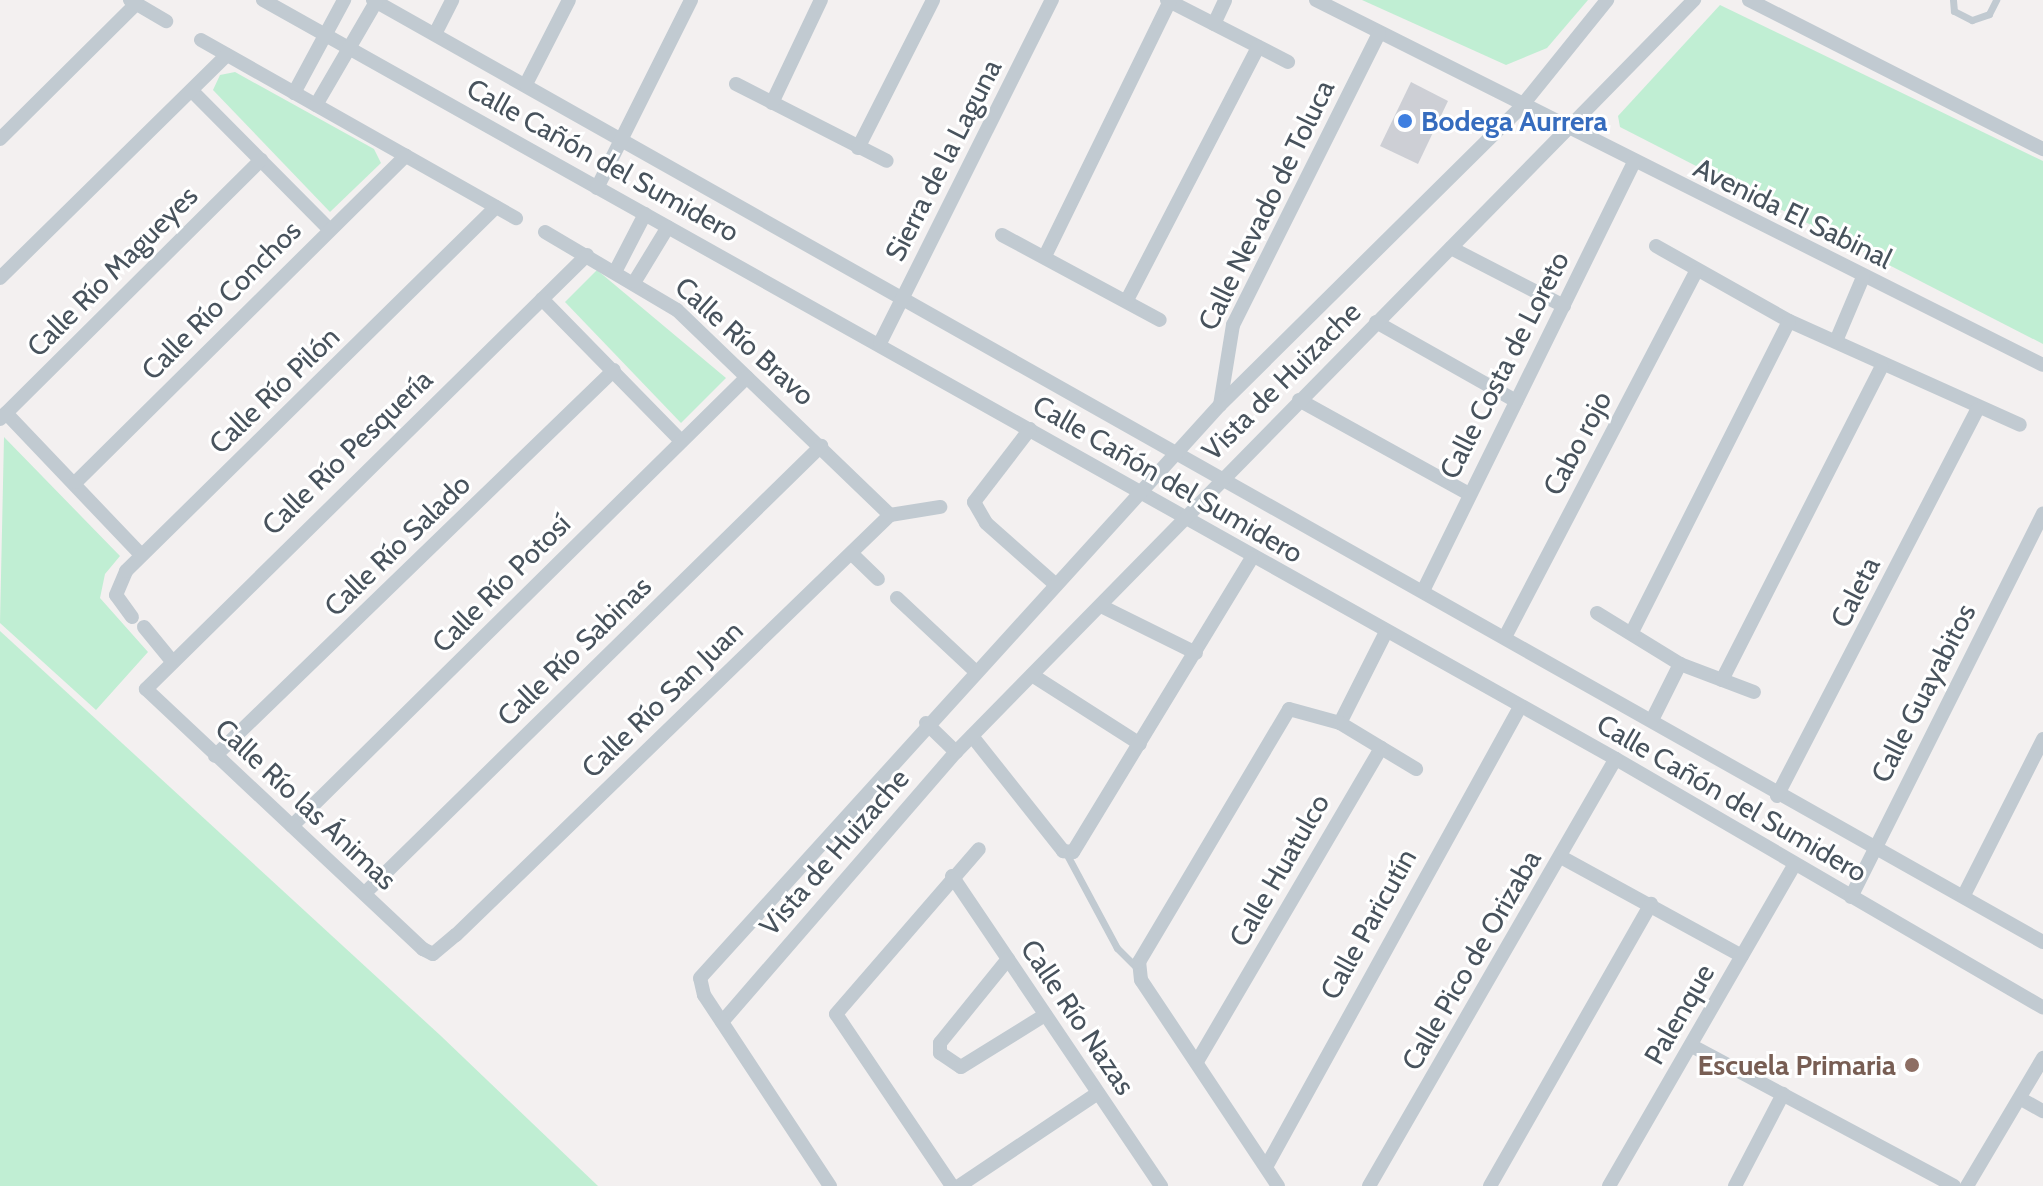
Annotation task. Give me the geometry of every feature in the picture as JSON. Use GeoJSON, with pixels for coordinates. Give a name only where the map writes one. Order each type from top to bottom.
{"type":"FeatureCollection","features":[{"type":"Feature","properties":{"kind":"street","name":"Calle Cañón del Sumidero"},"geometry":{"type":"LineString","coordinates":[[263,0],[880,343],[1385,634],[1616,759],[1794,866],[2043,1008]]}},
{"type":"Feature","properties":{"kind":"street"},"geometry":{"type":"LineString","coordinates":[[294,93],[344,0]]}},
{"type":"Feature","properties":{"kind":"street"},"geometry":{"type":"LineString","coordinates":[[435,34],[452,0]]}},
{"type":"Feature","properties":{"kind":"street"},"geometry":{"type":"LineString","coordinates":[[526,84],[569,0]]}},
{"type":"Feature","properties":{"kind":"street"},"geometry":{"type":"LineString","coordinates":[[597,188],[691,0]]}},
{"type":"Feature","properties":{"kind":"street"},"geometry":{"type":"LineString","coordinates":[[772,103],[821,0]]}},
{"type":"Feature","properties":{"kind":"street"},"geometry":{"type":"LineString","coordinates":[[858,148],[933,0]]}},
{"type":"Feature","properties":{"kind":"street","name":"Sierra de la Laguna"},"geometry":{"type":"LineString","coordinates":[[880,343],[1052,0]]}},
{"type":"Feature","properties":{"kind":"street"},"geometry":{"type":"LineString","coordinates":[[1214,24],[1225,0]]}},
{"type":"Feature","properties":{"kind":"street"},"geometry":{"type":"LineString","coordinates":[[1316,0],[1520,108]]}},
{"type":"Feature","properties":{"kind":"street","name":"Vista de Huizache"},"geometry":{"type":"LineString","coordinates":[[1607,0],[1520,108],[1220,405],[974,670],[700,978],[722,1022],[956,752],[1376,322],[1571,133],[1694,0]]}},
{"type":"Feature","properties":{"kind":"street"},"geometry":{"type":"LineString","coordinates":[[1749,0],[2043,149]]}},
{"type":"Feature","properties":{"kind":"street","name":"Calle Cañón del Sumidero"},"geometry":{"type":"LineString","coordinates":[[375,1],[1224,475],[1652,720],[1777,796],[1964,895],[2043,942]]}},
{"type":"Feature","properties":{"kind":"street"},"geometry":{"type":"LineString","coordinates":[[316,105],[375,1]]}},
{"type":"Feature","properties":{"kind":"street"},"geometry":{"type":"LineString","coordinates":[[1045,256],[1168,1],[1288,62]]}},
{"type":"Feature","properties":{"kind":"street"},"geometry":{"type":"LineString","coordinates":[[0,139],[133,2],[166,21]]}},
{"type":"Feature","properties":{"kind":"street","name":"Calle Nevado de Toluca"},"geometry":{"type":"LineString","coordinates":[[1220,405],[1233,325],[1379,33]]}},
{"type":"Feature","properties":{"kind":"street"},"geometry":{"type":"LineString","coordinates":[[201,40],[516,218]]}},
{"type":"Feature","properties":{"kind":"street"},"geometry":{"type":"LineString","coordinates":[[1127,300],[1258,47]]}},
{"type":"Feature","properties":{"kind":"street"},"geometry":{"type":"LineString","coordinates":[[0,278],[193,92],[227,55]]}},
{"type":"Feature","properties":{"kind":"street"},"geometry":{"type":"LineString","coordinates":[[736,84],[887,161]]}},
{"type":"Feature","properties":{"kind":"street"},"geometry":{"type":"LineString","coordinates":[[193,92],[329,229]]}},
{"type":"Feature","properties":{"kind":"street","name":"Avenida El Sabinal"},"geometry":{"type":"LineString","coordinates":[[1520,108],[2043,365]]}},
{"type":"Feature","properties":{"kind":"street","name":"Calle Río Conchos"},"geometry":{"type":"LineString","coordinates":[[76,482],[406,156]]}},
{"type":"Feature","properties":{"kind":"street","name":"Calle Río Magueyes"},"geometry":{"type":"LineString","coordinates":[[3,416],[261,160]]}},
{"type":"Feature","properties":{"kind":"street","name":"Calle Costa de Loreto"},"geometry":{"type":"LineString","coordinates":[[1423,591],[1633,164]]}},
{"type":"Feature","properties":{"kind":"street","name":"Calle Río Pilón"},"geometry":{"type":"LineString","coordinates":[[132,617],[116,588],[141,555],[496,207]]}},
{"type":"Feature","properties":{"kind":"street"},"geometry":{"type":"LineString","coordinates":[[616,270],[645,214]]}},
{"type":"Feature","properties":{"kind":"street"},"geometry":{"type":"LineString","coordinates":[[635,281],[668,227]]}},
{"type":"Feature","properties":{"kind":"street","name":"Calle Río Bravo"},"geometry":{"type":"LineString","coordinates":[[545,232],[635,281],[747,377],[890,515]]}},
{"type":"Feature","properties":{"kind":"street"},"geometry":{"type":"LineString","coordinates":[[1002,235],[1160,320]]}},
{"type":"Feature","properties":{"kind":"street"},"geometry":{"type":"LineString","coordinates":[[1656,246],[1695,273],[1789,321],[1977,410],[2020,425]]}},
{"type":"Feature","properties":{"kind":"street"},"geometry":{"type":"LineString","coordinates":[[1451,248],[1564,306]]}},
{"type":"Feature","properties":{"kind":"street","name":"Calle Río Pesquería"},"geometry":{"type":"LineString","coordinates":[[146,689],[171,660],[587,255]]}},
{"type":"Feature","properties":{"kind":"street","name":"Cabo rojo"},"geometry":{"type":"LineString","coordinates":[[1505,637],[1695,273]]}},
{"type":"Feature","properties":{"kind":"street"},"geometry":{"type":"LineString","coordinates":[[1836,341],[1863,277]]}},
{"type":"Feature","properties":{"kind":"street"},"geometry":{"type":"LineString","coordinates":[[542,299],[681,441]]}},
{"type":"Feature","properties":{"kind":"street"},"geometry":{"type":"LineString","coordinates":[[1632,632],[1789,321]]}},
{"type":"Feature","properties":{"kind":"street"},"geometry":{"type":"LineString","coordinates":[[1376,322],[1516,401]]}},
{"type":"Feature","properties":{"kind":"street"},"geometry":{"type":"LineString","coordinates":[[1722,680],[1882,366]]}},
{"type":"Feature","properties":{"kind":"street","name":"Calle Río Salado"},"geometry":{"type":"LineString","coordinates":[[215,756],[614,370]]}},
{"type":"Feature","properties":{"kind":"street","name":"Calle Río Potosí"},"geometry":{"type":"LineString","coordinates":[[292,826],[747,377]]}},
{"type":"Feature","properties":{"kind":"street"},"geometry":{"type":"LineString","coordinates":[[1299,400],[1469,494]]}},
{"type":"Feature","properties":{"kind":"street","name":"Caleta"},"geometry":{"type":"LineString","coordinates":[[1777,796],[1977,410]]}},
{"type":"Feature","properties":{"kind":"street"},"geometry":{"type":"LineString","coordinates":[[3,416],[76,482],[141,555]]}},
{"type":"Feature","properties":{"kind":"street"},"geometry":{"type":"LineString","coordinates":[[1030,429],[975,495],[986,523],[1055,584]]}},
{"type":"Feature","properties":{"kind":"street","name":"Calle Río Sabinas"},"geometry":{"type":"LineString","coordinates":[[365,893],[821,446]]}},
{"type":"Feature","properties":{"kind":"street"},"geometry":{"type":"LineString","coordinates":[[890,515],[940,507]]}},
{"type":"Feature","properties":{"kind":"street","name":"Calle Guayabitos"},"geometry":{"type":"LineString","coordinates":[[1851,897],[2043,513]]}},
{"type":"Feature","properties":{"kind":"street","name":"Calle Río San Juan"},"geometry":{"type":"LineString","coordinates":[[433,954],[890,515]]}},
{"type":"Feature","properties":{"kind":"street"},"geometry":{"type":"LineString","coordinates":[[852,554],[878,579]]}},
{"type":"Feature","properties":{"kind":"street"},"geometry":{"type":"LineString","coordinates":[[972,736],[1069,852],[1140,744],[1252,558]]}},
{"type":"Feature","properties":{"kind":"street"},"geometry":{"type":"LineString","coordinates":[[897,598],[974,670]]}},
{"type":"Feature","properties":{"kind":"street"},"geometry":{"type":"LineString","coordinates":[[1101,606],[1196,653]]}},
{"type":"Feature","properties":{"kind":"street"},"geometry":{"type":"LineString","coordinates":[[1597,613],[1680,664],[1754,692]]}},
{"type":"Feature","properties":{"kind":"street"},"geometry":{"type":"LineString","coordinates":[[144,627],[171,660]]}},
{"type":"Feature","properties":{"kind":"street"},"geometry":{"type":"LineString","coordinates":[[1340,723],[1385,634]]}},
{"type":"Feature","properties":{"kind":"street"},"geometry":{"type":"LineString","coordinates":[[1652,720],[1680,664]]}},
{"type":"Feature","properties":{"kind":"street"},"geometry":{"type":"LineString","coordinates":[[1032,675],[1140,744]]}},
{"type":"Feature","properties":{"kind":"street","name":"Calle Río las Ánimas"},"geometry":{"type":"LineString","coordinates":[[146,689],[215,756],[433,954]]}},
{"type":"Feature","properties":{"kind":"street","name":"Calle Paricutín"},"geometry":{"type":"LineString","coordinates":[[1266,1167],[1520,707]]}},
{"type":"Feature","properties":{"kind":"street"},"geometry":{"type":"LineString","coordinates":[[1278,1186],[1138,971],[1284,713],[1305,709],[1340,723],[1416,769]]}},
{"type":"Feature","properties":{"kind":"street"},"geometry":{"type":"LineString","coordinates":[[926,723],[956,752]]}},
{"type":"Feature","properties":{"kind":"street"},"geometry":{"type":"LineString","coordinates":[[1964,895],[2043,739]]}},
{"type":"Feature","properties":{"kind":"street","name":"Calle Huatulco"},"geometry":{"type":"LineString","coordinates":[[1198,1060],[1381,748]]}},
{"type":"Feature","properties":{"kind":"street","name":"Calle Pico de Orizaba"},"geometry":{"type":"LineString","coordinates":[[1369,1186],[1616,759]]}},
{"type":"Feature","properties":{"kind":"street"},"geometry":{"type":"LineString","coordinates":[[952,1186],[836,1014],[952,876],[979,849]]}},
{"type":"Feature","properties":{"kind":"street"},"geometry":{"type":"LineString","coordinates":[[1561,857],[1742,956]]}},
{"type":"Feature","properties":{"kind":"street","name":"Palenque"},"geometry":{"type":"LineString","coordinates":[[1609,1186],[1794,866]]}},
{"type":"Feature","properties":{"kind":"street","name":"Calle Río Nazas"},"geometry":{"type":"LineString","coordinates":[[952,876],[1098,1093],[1155,1184]]}},
{"type":"Feature","properties":{"kind":"street"},"geometry":{"type":"LineString","coordinates":[[1490,1186],[1651,904]]}},
{"type":"Feature","properties":{"kind":"street"},"geometry":{"type":"LineString","coordinates":[[1008,959],[940,1043],[940,1053],[961,1067],[1045,1015]]}},
{"type":"Feature","properties":{"kind":"street"},"geometry":{"type":"LineString","coordinates":[[722,1022],[830,1186]]}},
{"type":"Feature","properties":{"kind":"street"},"geometry":{"type":"LineString","coordinates":[[1692,1046],[1954,1186]]}},
{"type":"Feature","properties":{"kind":"street"},"geometry":{"type":"LineString","coordinates":[[1967,1186],[2043,1058]]}},
{"type":"Feature","properties":{"kind":"street"},"geometry":{"type":"LineString","coordinates":[[959,1186],[1098,1093]]}},
{"type":"Feature","properties":{"kind":"street"},"geometry":{"type":"LineString","coordinates":[[1737,1185],[1783,1094]]}},
{"type":"Feature","properties":{"kind":"street"},"geometry":{"type":"LineString","coordinates":[[2021,1099],[2043,1111]]}},
{"type":"Feature","properties":{"kind":"lane"},"geometry":{"type":"LineString","coordinates":[[1953,0],[1954,11],[1972,20],[1989,14],[1996,0]]}},
{"type":"Feature","properties":{"kind":"lane"},"geometry":{"type":"LineString","coordinates":[[1069,852],[1117,948],[1138,971]]}},
{"type":"Feature","properties":{"kind":"green space"},"geometry":{"type":"Polygon","coordinates":[[[1362,0],[1588,0],[1547,48],[1506,65],[1362,0]]]}},
{"type":"Feature","properties":{"kind":"green space"},"geometry":{"type":"Polygon","coordinates":[[[1720,5],[2043,161],[2043,344],[1620,127],[1618,116],[1720,5]]]}},
{"type":"Feature","properties":{"kind":"green space"},"geometry":{"type":"Polygon","coordinates":[[[235,72],[374,149],[381,163],[330,212],[213,90],[220,75],[235,72]]]}},
{"type":"Feature","properties":{"kind":"green space"},"geometry":{"type":"Polygon","coordinates":[[[597,270],[726,378],[681,423],[565,302],[597,270]]]}},
{"type":"Feature","properties":{"kind":"green space"},"geometry":{"type":"Polygon","coordinates":[[[4,437],[120,556],[105,574],[100,598],[148,652],[96,710],[0,623],[4,437]]]}},
{"type":"Feature","properties":{"kind":"green space"},"geometry":{"type":"Polygon","coordinates":[[[0,631],[441,1036],[598,1186],[0,1186],[0,631]]]}},
{"type":"Feature","properties":{"kind":"building"},"geometry":{"type":"Polygon","coordinates":[[[1411,82],[1448,101],[1418,164],[1380,146],[1411,82]]]}},
{"type":"Feature","properties":{"kind":"place","name":"Bodega Aurrera"},"geometry":{"type":"Point","coordinates":[1405,121]}},
{"type":"Feature","properties":{"kind":"place","name":"Escuela Primaria"},"geometry":{"type":"Point","coordinates":[1912,1065]}}]}
